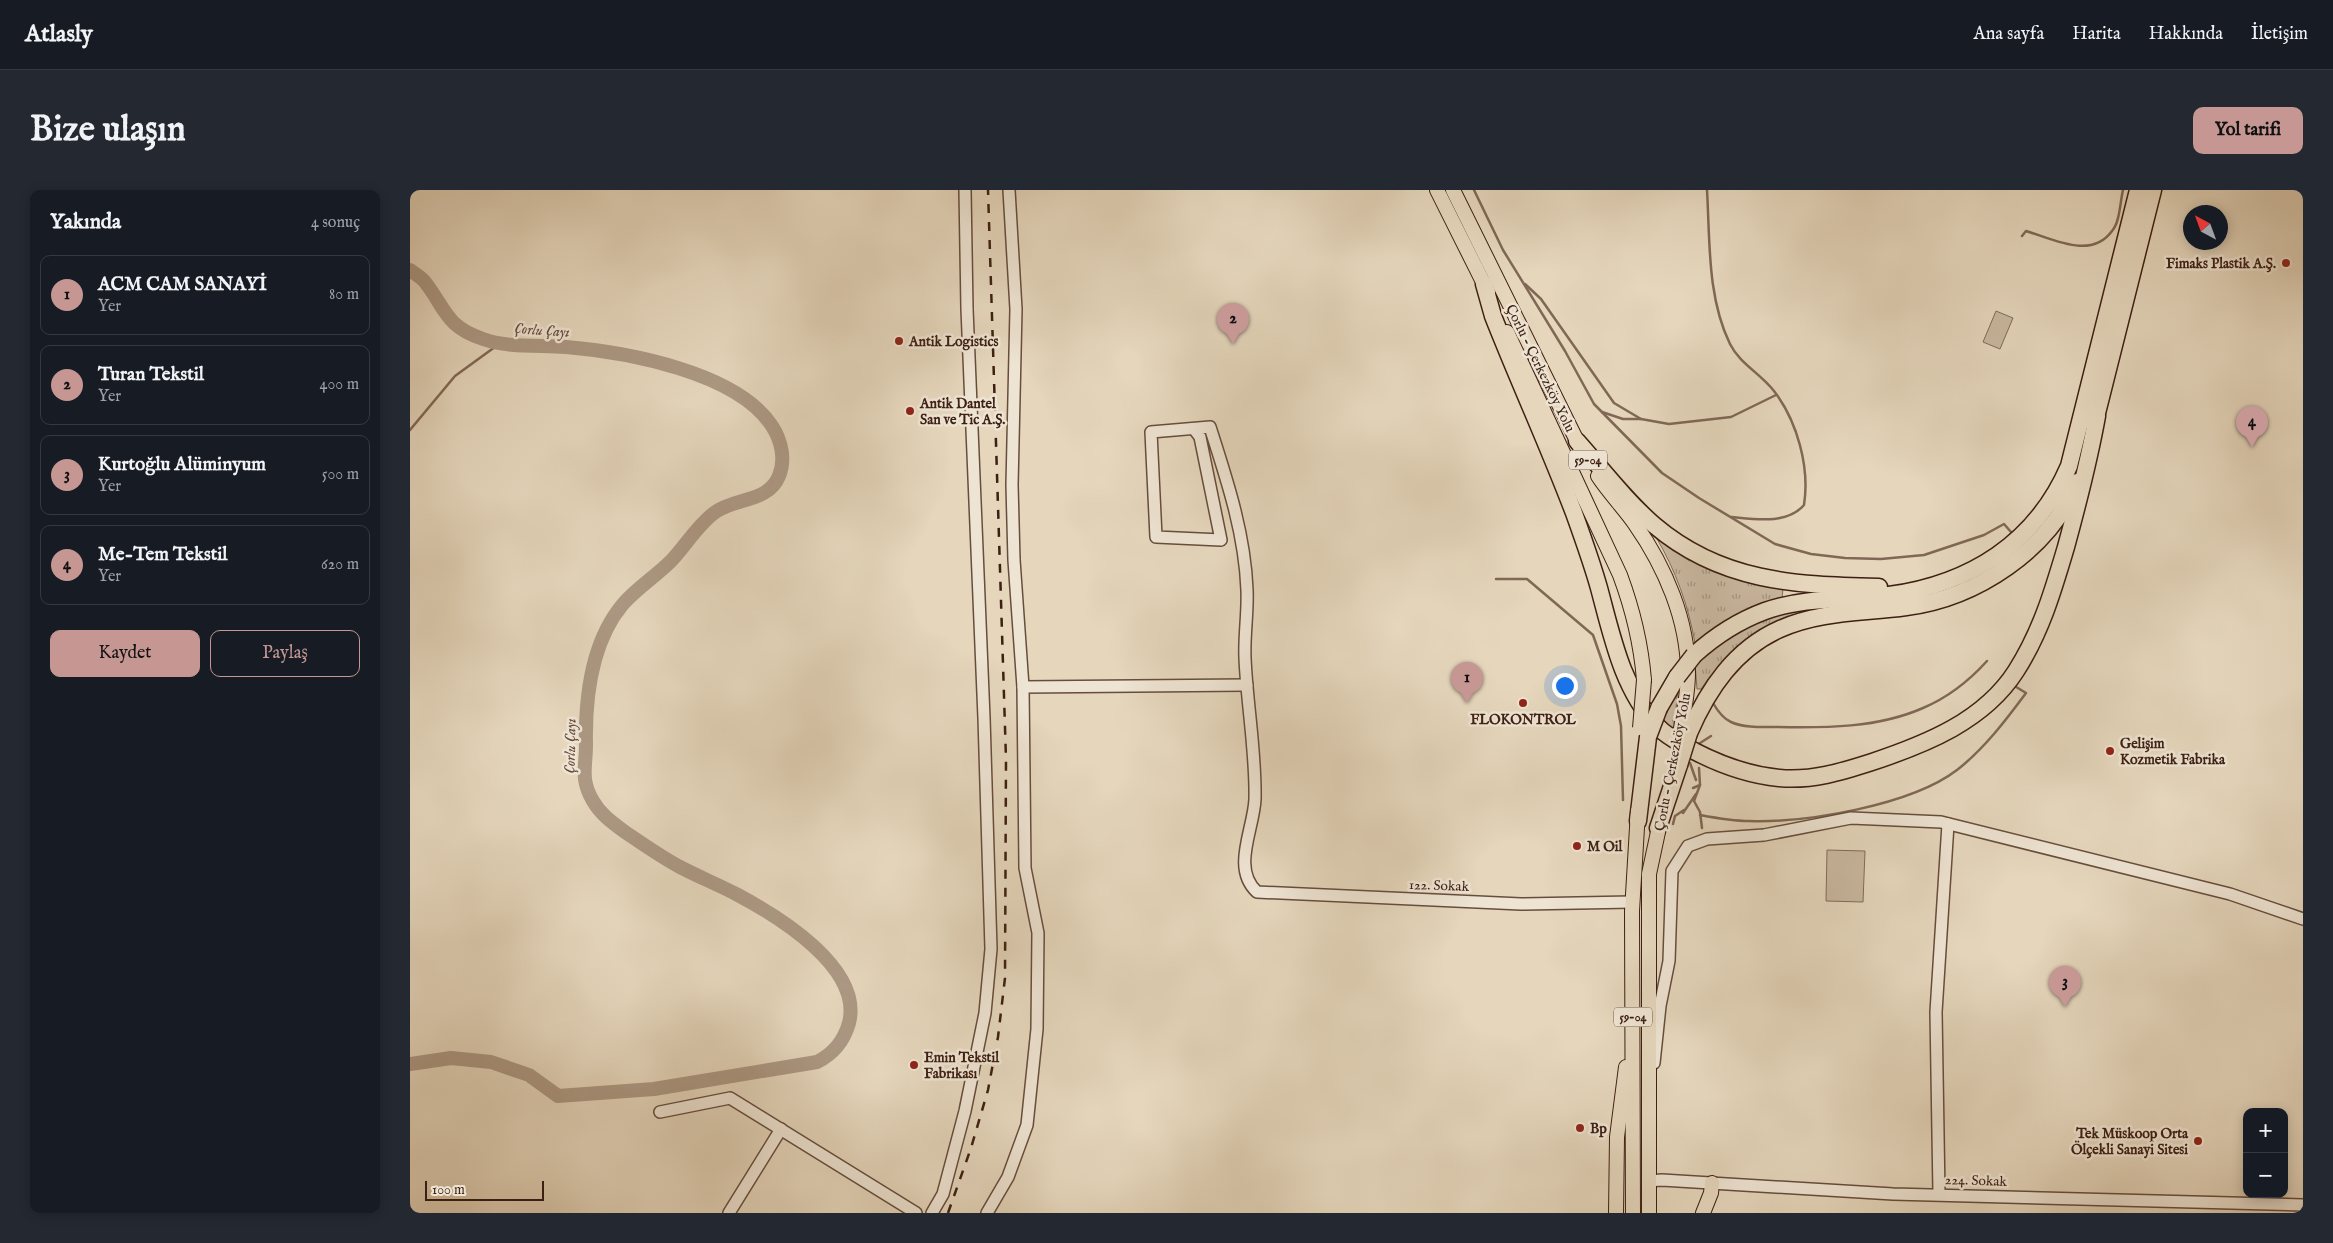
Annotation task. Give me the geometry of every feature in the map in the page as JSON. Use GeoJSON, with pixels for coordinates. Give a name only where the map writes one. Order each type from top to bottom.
{"type":"FeatureCollection","features":[{"type":"Feature","properties":{"kind":"highway"},"geometry":{"type":"LineString","coordinates":[[1484,284],[1499,332],[1574,513],[1595,575],[1617,654],[1633,691],[1647,714],[1659,728],[1717,763],[1755,775],[1781,778],[1811,778],[1840,772],[1893,755],[1928,742],[1948,732],[1971,717],[2002,690],[2028,653],[2046,614],[2082,486],[2122,287],[2138,190]]}},
{"type":"Feature","properties":{"kind":"highway"},"geometry":{"type":"LineString","coordinates":[[1638,821],[1644,733],[1676,677],[1694,655],[1727,629],[1766,611],[1797,604],[1889,595],[1927,588],[1974,571],[1994,559],[2030,528],[2063,481],[2075,448],[2122,287],[2153,190]]}},
{"type":"Feature","properties":{"kind":"highway"},"geometry":{"type":"LineString","coordinates":[[1658,828],[1685,733],[1705,698],[1734,661],[1755,644],[1779,630],[1808,619],[1832,614],[1904,608],[1944,600],[1981,583],[2010,564],[2040,537],[2076,485],[2097,416]]}},
{"type":"Feature","properties":{"kind":"highway"},"geometry":{"type":"LineString","coordinates":[[1576,441],[1626,497],[1654,524],[1689,551],[1726,568],[1761,578],[1802,584],[1890,587],[1910,586],[1974,571]]}},
{"type":"Feature","properties":{"kind":"main road","name":"Çorlu - Çerkezköy Yolu"},"geometry":{"type":"LineString","coordinates":[[1437,190],[1568,460],[1620,575],[1633,610],[1641,649],[1644,680],[1644,733]]}},
{"type":"Feature","properties":{"kind":"main road","name":"Çorlu - Çerkezköy Yolu"},"geometry":{"type":"LineString","coordinates":[[1453,190],[1576,441],[1600,480],[1648,543],[1662,568],[1672,594],[1687,650],[1688,673],[1685,733]]}},
{"type":"Feature","properties":{"kind":"main road","name":"Çorlu - Çerkezköy Yolu"},"geometry":{"type":"LineString","coordinates":[[1633,1213],[1634,1028],[1632,902],[1638,821]]}},
{"type":"Feature","properties":{"kind":"main road","name":"Çorlu - Çerkezköy Yolu"},"geometry":{"type":"LineString","coordinates":[[1649,1213],[1649,874],[1658,828]]}},
{"type":"Feature","properties":{"kind":"main road"},"geometry":{"type":"LineString","coordinates":[[1616,1213],[1617,1137],[1621,1100],[1634,1028]]}},
{"type":"Feature","properties":{"kind":"main road"},"geometry":{"type":"LineString","coordinates":[[1616,1182],[1648,1181]]}},
{"type":"Feature","properties":{"kind":"main road"},"geometry":{"type":"LineString","coordinates":[[1703,1213],[1711,1193],[1712,1183]]}},
{"type":"Feature","properties":{"kind":"street"},"geometry":{"type":"LineString","coordinates":[[932,1213],[943,1194],[965,1111],[985,1013],[991,949],[984,718],[967,319],[964,190]]}},
{"type":"Feature","properties":{"kind":"street"},"geometry":{"type":"LineString","coordinates":[[987,1213],[1008,1176],[1027,1125],[1037,1029],[1038,932],[1025,868],[1024,687],[1014,560],[1012,486],[1016,308],[1009,190]]}},
{"type":"Feature","properties":{"kind":"street"},"geometry":{"type":"LineString","coordinates":[[1024,687],[1247,685],[1245,657],[1247,590],[1241,536],[1210,427],[1194,428],[1151,432],[1156,537],[1221,540],[1200,437],[1194,428]]}},
{"type":"Feature","properties":{"kind":"street","name":"122. Sokak"},"geometry":{"type":"LineString","coordinates":[[1247,685],[1255,799],[1244,869],[1248,884],[1257,892],[1521,904],[1632,902]]}},
{"type":"Feature","properties":{"kind":"street"},"geometry":{"type":"LineString","coordinates":[[1650,1112],[1660,1006],[1669,960],[1672,870],[1688,846],[1707,839],[1764,835],[1850,818],[1948,824],[2230,894],[2303,918]]}},
{"type":"Feature","properties":{"kind":"street"},"geometry":{"type":"LineString","coordinates":[[1939,1194],[1936,1012],[1948,824]]}},
{"type":"Feature","properties":{"kind":"street"},"geometry":{"type":"LineString","coordinates":[[660,1112],[730,1098],[911,1212]]}},
{"type":"Feature","properties":{"kind":"street"},"geometry":{"type":"LineString","coordinates":[[729,1213],[780,1129]]}},
{"type":"Feature","properties":{"kind":"street","name":"224. Sokak"},"geometry":{"type":"LineString","coordinates":[[1648,1181],[1893,1194],[2303,1205]]}},
{"type":"Feature","properties":{"kind":"green space"},"geometry":{"type":"Polygon","coordinates":[[[1996,311],[2013,318],[2000,349],[1983,342],[1996,311]]]}},
{"type":"Feature","properties":{"kind":"green space"},"geometry":{"type":"Polygon","coordinates":[[[1656,537],[1691,560],[1709,568],[1783,588],[1782,599],[1695,643],[1689,615],[1680,588],[1670,563],[1656,537]]]}},
{"type":"Feature","properties":{"kind":"green space"},"geometry":{"type":"Polygon","coordinates":[[[1815,608],[1780,621],[1757,635],[1726,659],[1701,689],[1697,689],[1695,663],[1727,637],[1773,615],[1815,608]]]}},
{"type":"Feature","properties":{"kind":"green space"},"geometry":{"type":"Polygon","coordinates":[[[1678,687],[1674,730],[1660,719],[1678,687]]]}},
{"type":"Feature","properties":{"kind":"green space"},"geometry":{"type":"Polygon","coordinates":[[[1827,850],[1865,851],[1863,902],[1826,901],[1827,850]]]}},
{"type":"Feature","properties":{"kind":"waterway"},"geometry":{"type":"LineString","coordinates":[[1474,190],[1503,250],[1565,351],[1594,404],[1662,473],[1699,498],[1775,544],[1811,554],[1845,558],[1881,559],[1924,555],[1984,535],[2004,524],[2011,532]]}},
{"type":"Feature","properties":{"kind":"waterway"},"geometry":{"type":"LineString","coordinates":[[1707,190],[1713,288],[1723,326],[1734,351],[1769,385],[1782,403],[1800,445],[1805,475],[1804,505],[1789,516],[1770,519],[1731,517]]}},
{"type":"Feature","properties":{"kind":"waterway"},"geometry":{"type":"LineString","coordinates":[[2022,236],[2026,231],[2071,245],[2083,246],[2103,240],[2115,227],[2123,190]]}},
{"type":"Feature","properties":{"kind":"waterway","name":"Çorlu Çayı"},"geometry":{"type":"LineString","coordinates":[[410,270],[425,282],[453,322],[470,334],[503,344],[591,350],[619,354],[678,368],[707,379],[733,392],[756,407],[772,426],[782,450],[781,470],[774,485],[759,495],[731,504],[714,513],[671,561],[628,598],[612,619],[597,653],[592,671],[587,708],[585,779],[586,786],[596,806],[625,832],[687,871],[731,891],[775,917],[814,947],[831,964],[843,983],[850,1003],[849,1023],[844,1036],[833,1051],[817,1062],[654,1089],[558,1096],[529,1075],[491,1062],[451,1058],[410,1064]]}},
{"type":"Feature","properties":{"kind":"waterway"},"geometry":{"type":"LineString","coordinates":[[1525,284],[1541,299],[1614,403],[1641,419]]}},
{"type":"Feature","properties":{"kind":"waterway"},"geometry":{"type":"LineString","coordinates":[[410,430],[455,376],[499,344]]}},
{"type":"Feature","properties":{"kind":"waterway"},"geometry":{"type":"LineString","coordinates":[[1602,412],[1623,419],[1641,419],[1669,424],[1731,417],[1776,395]]}},
{"type":"Feature","properties":{"kind":"waterway"},"geometry":{"type":"LineString","coordinates":[[1496,579],[1527,579],[1593,635],[1617,704],[1621,726],[1623,800]]}},
{"type":"Feature","properties":{"kind":"waterway"},"geometry":{"type":"LineString","coordinates":[[1713,703],[1728,721],[1747,726],[1832,727],[1870,723],[1906,715],[1932,704],[1958,688],[1987,661]]}},
{"type":"Feature","properties":{"kind":"waterway"},"geometry":{"type":"LineString","coordinates":[[1700,815],[1743,821],[1800,819],[1858,809],[1913,793],[1957,770],[1985,744],[2026,693],[2013,685]]}},
{"type":"Feature","properties":{"kind":"waterway"},"geometry":{"type":"LineString","coordinates":[[1697,745],[1711,736]]}},
{"type":"Feature","properties":{"kind":"waterway"},"geometry":{"type":"LineString","coordinates":[[1690,763],[1696,780]]}},
{"type":"Feature","properties":{"kind":"waterway"},"geometry":{"type":"LineString","coordinates":[[1693,788],[1700,785],[1699,768]]}},
{"type":"Feature","properties":{"kind":"waterway"},"geometry":{"type":"LineString","coordinates":[[1700,785],[1694,801],[1700,812],[1702,828]]}},
{"type":"Feature","properties":{"kind":"waterway"},"geometry":{"type":"LineString","coordinates":[[1683,813],[1696,794]]}},
{"type":"Feature","properties":{"kind":"waterway"},"geometry":{"type":"LineString","coordinates":[[1673,824],[1675,816],[1684,810]]}},
{"type":"Feature","properties":{"kind":"railway"},"geometry":{"type":"LineString","coordinates":[[948,1213],[971,1148],[988,1090],[998,1037],[1005,978],[1006,759],[988,190]]}},
{"type":"Feature","properties":{"kind":"place","name":"Fimaks Plastik A.Ş."},"geometry":{"type":"Point","coordinates":[2286,263]}},
{"type":"Feature","properties":{"kind":"place","name":"Antik Logistics"},"geometry":{"type":"Point","coordinates":[899,341]}},
{"type":"Feature","properties":{"kind":"place","name":"Turan Tekstil"},"geometry":{"type":"Point","coordinates":[1233,344]}},
{"type":"Feature","properties":{"kind":"place","name":"Antik Dantel San ve Tic A.Ş."},"geometry":{"type":"Point","coordinates":[910,411]}},
{"type":"Feature","properties":{"kind":"place","name":"Me-Tem Tekstil"},"geometry":{"type":"Point","coordinates":[2252,447]}},
{"type":"Feature","properties":{"kind":"place","name":"ACM CAM SANAYİ"},"geometry":{"type":"Point","coordinates":[1467,703]}},
{"type":"Feature","properties":{"kind":"place","name":"FLOKONTROL"},"geometry":{"type":"Point","coordinates":[1523,703]}},
{"type":"Feature","properties":{"kind":"place","name":"Gelişim Kozmetik Fabrika"},"geometry":{"type":"Point","coordinates":[2110,751]}},
{"type":"Feature","properties":{"kind":"place","name":"M Oil"},"geometry":{"type":"Point","coordinates":[1577,846]}},
{"type":"Feature","properties":{"kind":"place","name":"Kurtoğlu Alüminyum"},"geometry":{"type":"Point","coordinates":[2065,1007]}},
{"type":"Feature","properties":{"kind":"place","name":"Emin Tekstil Fabrikası"},"geometry":{"type":"Point","coordinates":[914,1065]}},
{"type":"Feature","properties":{"kind":"place","name":"Bp"},"geometry":{"type":"Point","coordinates":[1580,1128]}},
{"type":"Feature","properties":{"kind":"place","name":"Tek Müskoop Orta Ölçekli Sanayi Sitesi"},"geometry":{"type":"Point","coordinates":[2198,1141]}}]}
